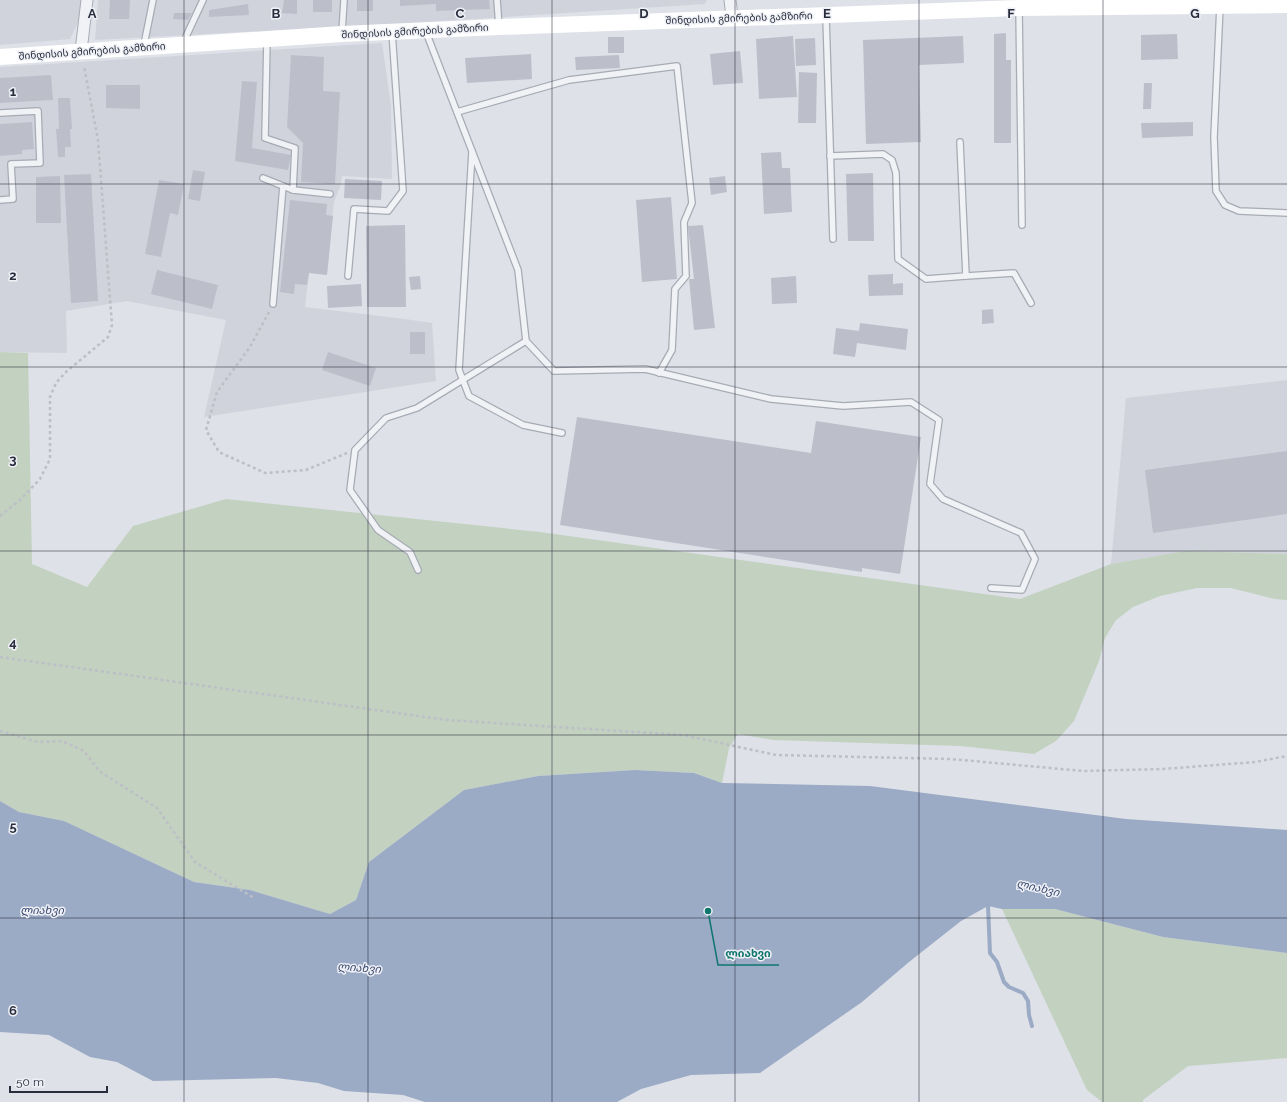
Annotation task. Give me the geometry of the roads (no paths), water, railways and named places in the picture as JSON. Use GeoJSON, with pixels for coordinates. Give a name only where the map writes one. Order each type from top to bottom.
{"type":"FeatureCollection","features":[{"type":"Feature","properties":{"kind":"main road","name":"შინდისის გმირების გამზირი"},"geometry":{"type":"LineString","coordinates":[[0,57],[342,34],[499,27],[1127,4],[1220,6],[1287,5]]}},
{"type":"Feature","properties":{"kind":"street"},"geometry":{"type":"LineString","coordinates":[[81,51],[86,0]]}},
{"type":"Feature","properties":{"kind":"street"},"geometry":{"type":"LineString","coordinates":[[730,0],[732,18]]}},
{"type":"Feature","properties":{"kind":"lane"},"geometry":{"type":"LineString","coordinates":[[144,48],[153,0]]}},
{"type":"Feature","properties":{"kind":"lane"},"geometry":{"type":"LineString","coordinates":[[182,45],[204,0]]}},
{"type":"Feature","properties":{"kind":"lane"},"geometry":{"type":"LineString","coordinates":[[342,34],[344,0]]}},
{"type":"Feature","properties":{"kind":"lane"},"geometry":{"type":"LineString","coordinates":[[497,0],[499,27]]}},
{"type":"Feature","properties":{"kind":"lane"},"geometry":{"type":"LineString","coordinates":[[1220,6],[1214,137],[1216,191],[1225,205],[1239,211],[1287,213]]}},
{"type":"Feature","properties":{"kind":"lane"},"geometry":{"type":"LineString","coordinates":[[1019,8],[1022,225]]}},
{"type":"Feature","properties":{"kind":"lane"},"geometry":{"type":"LineString","coordinates":[[826,15],[832,239]]}},
{"type":"Feature","properties":{"kind":"lane"},"geometry":{"type":"LineString","coordinates":[[425,30],[518,270],[526,341],[554,371],[645,370],[771,399],[843,406],[911,402],[939,420],[930,484],[943,499],[1020,533],[1035,559],[1022,590],[991,588]]}},
{"type":"Feature","properties":{"kind":"lane"},"geometry":{"type":"LineString","coordinates":[[348,276],[354,209],[388,211],[404,191],[392,32]]}},
{"type":"Feature","properties":{"kind":"lane"},"geometry":{"type":"LineString","coordinates":[[267,40],[265,138],[295,148],[293,190]]}},
{"type":"Feature","properties":{"kind":"lane"},"geometry":{"type":"LineString","coordinates":[[457,112],[570,80],[677,66],[692,203],[684,222],[686,276],[676,288],[672,350],[659,373]]}},
{"type":"Feature","properties":{"kind":"lane"},"geometry":{"type":"LineString","coordinates":[[0,113],[38,111],[40,163],[11,164],[13,199],[0,200]]}},
{"type":"Feature","properties":{"kind":"lane"},"geometry":{"type":"LineString","coordinates":[[960,142],[966,276]]}},
{"type":"Feature","properties":{"kind":"lane"},"geometry":{"type":"LineString","coordinates":[[472,149],[460,370],[463,381],[469,396],[523,425],[562,433]]}},
{"type":"Feature","properties":{"kind":"lane"},"geometry":{"type":"LineString","coordinates":[[830,156],[883,154],[892,160],[896,173],[898,258],[926,279],[1014,273],[1031,304]]}},
{"type":"Feature","properties":{"kind":"lane"},"geometry":{"type":"LineString","coordinates":[[263,178],[293,190],[330,194]]}},
{"type":"Feature","properties":{"kind":"lane"},"geometry":{"type":"LineString","coordinates":[[273,304],[283,186]]}},
{"type":"Feature","properties":{"kind":"lane"},"geometry":{"type":"LineString","coordinates":[[418,570],[410,552],[378,530],[350,490],[355,450],[386,418],[417,408],[526,341]]}},
{"type":"Feature","properties":{"kind":"water"},"geometry":{"type":"Polygon","coordinates":[[[635,770],[694,773],[722,783],[870,786],[1126,819],[1287,830],[1287,953],[1163,937],[1055,909],[1002,909],[988,906],[961,921],[862,1002],[760,1073],[691,1075],[641,1089],[617,1102],[425,1102],[403,1095],[344,1091],[318,1083],[276,1078],[153,1081],[117,1062],[90,1057],[49,1035],[0,1032],[0,801],[19,812],[64,821],[194,882],[250,890],[330,914],[356,900],[369,862],[464,790],[538,776],[635,770]]]}},
{"type":"Feature","properties":{"kind":"waterway"},"geometry":{"type":"LineString","coordinates":[[988,906],[990,953],[997,962],[1004,982],[1009,987],[1023,993],[1028,1001],[1029,1015],[1032,1026]]}},
{"type":"Feature","properties":{"kind":"place","name":"ლიახვი"},"geometry":{"type":"Point","coordinates":[708,911]}}]}
